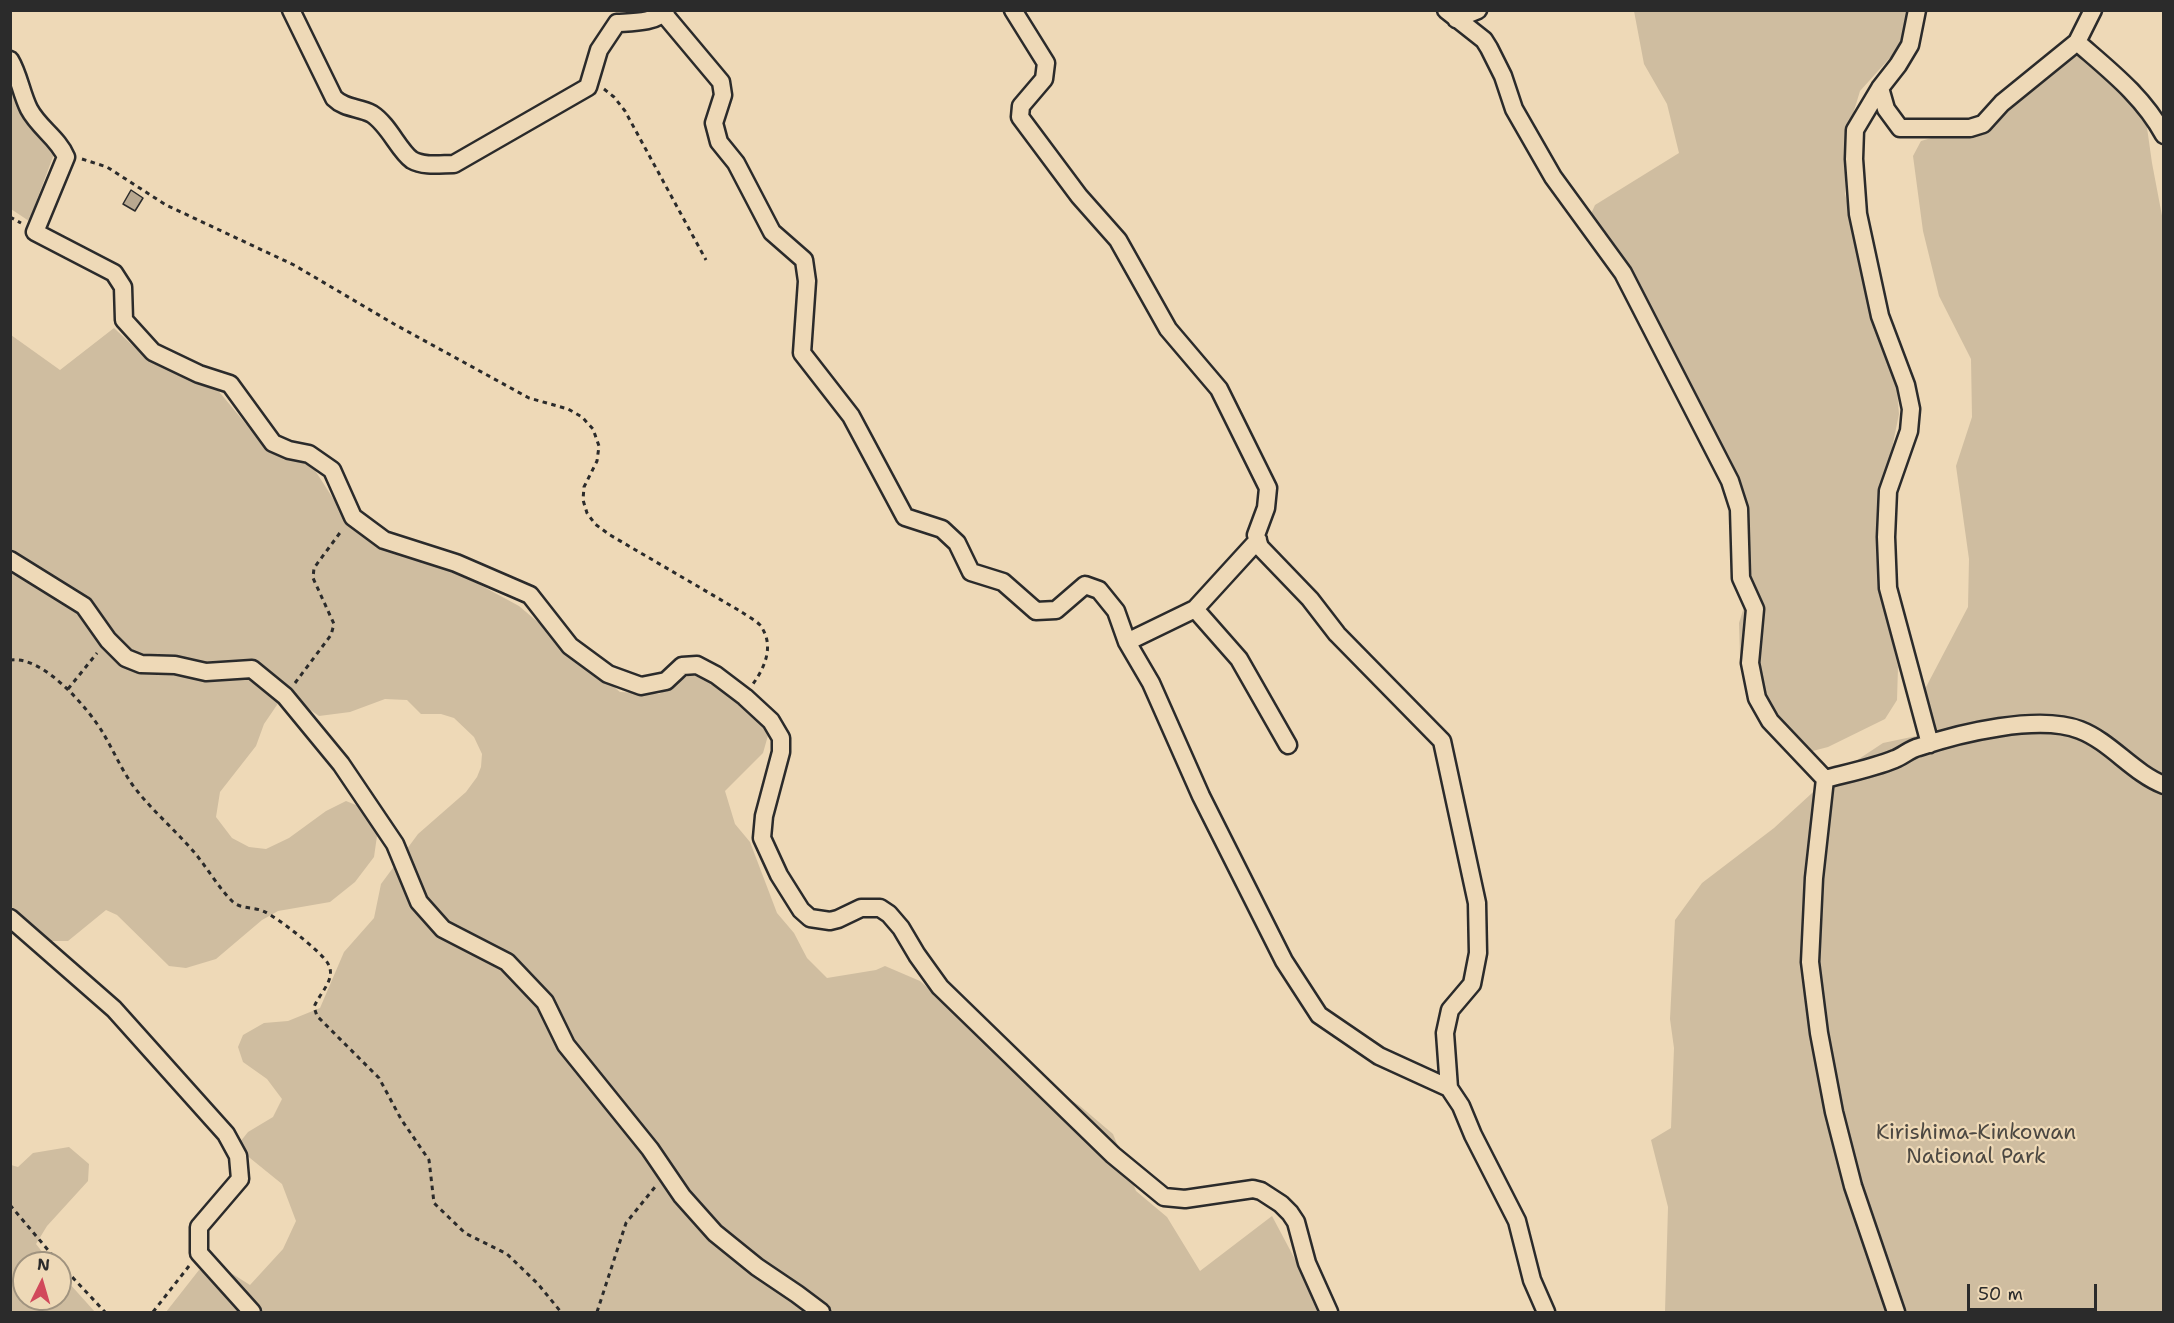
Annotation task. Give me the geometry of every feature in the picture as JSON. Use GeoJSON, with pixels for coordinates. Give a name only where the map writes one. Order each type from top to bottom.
{"type":"FeatureCollection","features":[{"type":"Feature","properties":{"kind":"street"},"geometry":{"type":"LineString","coordinates":[[291,10],[334,98],[342,106],[369,112],[379,119],[411,159],[428,164],[454,164],[588,87],[599,50],[617,23],[648,20],[665,12],[721,82],[723,94],[714,123],[719,142],[736,163],[772,232],[804,260],[807,281],[802,353],[851,416],[905,518],[942,528],[957,543],[971,572],[1003,582],[1036,611],[1056,610],[1085,585],[1099,590],[1116,611],[1127,642],[1151,683],[1201,796],[1284,961],[1319,1015],[1378,1056],[1449,1088]]}},
{"type":"Feature","properties":{"kind":"street"},"geometry":{"type":"LineString","coordinates":[[1013,10],[1046,63],[1044,79],[1021,106],[1020,117],[1078,196],[1118,240],[1168,329],[1219,389],[1268,489],[1266,508],[1256,535],[1260,547],[1310,599],[1336,634],[1442,741],[1477,903],[1478,953],[1472,984],[1450,1010],[1445,1033],[1449,1088],[1461,1106],[1517,1221],[1532,1280],[1546,1312]]}},
{"type":"Feature","properties":{"kind":"street"},"geometry":{"type":"LineString","coordinates":[[1451,15],[1478,10]]}},
{"type":"Feature","properties":{"kind":"street"},"geometry":{"type":"LineString","coordinates":[[1917,10],[1910,45],[1880,88],[1855,130],[1854,159],[1857,203],[1880,316],[1906,385],[1911,409],[1909,431],[1888,491],[1886,537],[1888,588],[1936,742]]}},
{"type":"Feature","properties":{"kind":"street"},"geometry":{"type":"LineString","coordinates":[[1880,88],[1886,109],[1900,129],[1970,128],[1983,124],[2002,103],[2077,42],[2093,10]]}},
{"type":"Feature","properties":{"kind":"street"},"geometry":{"type":"LineString","coordinates":[[1451,15],[1484,40],[1489,48],[1503,76],[1514,109],[1553,177],[1623,273],[1730,481],[1739,509],[1741,578],[1755,609],[1750,663],[1757,698],[1770,721],[1825,779],[1814,878],[1810,962],[1819,1033],[1834,1112],[1852,1186],[1896,1312]]}},
{"type":"Feature","properties":{"kind":"street"},"geometry":{"type":"LineString","coordinates":[[2077,42],[2134,93],[2156,120],[2163,135]]}},
{"type":"Feature","properties":{"kind":"street"},"geometry":{"type":"LineString","coordinates":[[10,60],[29,109],[42,128],[61,145],[66,157],[35,232],[114,273],[123,287],[124,320],[153,352],[199,374],[230,384],[273,443],[289,450],[309,454],[332,470],[353,517],[384,540],[456,563],[530,595],[570,646],[608,674],[641,686],[666,681],[682,666],[697,665],[716,675],[745,697],[771,721],[781,738],[779,762],[764,816],[762,838],[779,875],[801,910],[810,918],[830,921],[838,920],[861,908],[880,908],[889,914],[901,928],[917,956],[940,987],[1113,1155],[1164,1197],[1185,1199],[1253,1189],[1261,1191],[1281,1204],[1296,1222],[1307,1263],[1329,1312]]}},
{"type":"Feature","properties":{"kind":"street"},"geometry":{"type":"LineString","coordinates":[[1127,642],[1195,609],[1258,540]]}},
{"type":"Feature","properties":{"kind":"street"},"geometry":{"type":"LineString","coordinates":[[10,560],[84,606],[108,640],[126,658],[141,664],[175,664],[206,672],[252,669],[285,696],[341,764],[395,844],[419,902],[443,929],[507,962],[545,1002],[566,1044],[650,1149],[666,1175],[715,1233],[821,1312]]}},
{"type":"Feature","properties":{"kind":"street"},"geometry":{"type":"LineString","coordinates":[[1195,609],[1239,659],[1288,746]]}},
{"type":"Feature","properties":{"kind":"street"},"geometry":{"type":"LineString","coordinates":[[1825,779],[1895,759],[1919,747],[1998,727],[2060,724],[2096,738],[2163,785]]}},
{"type":"Feature","properties":{"kind":"street"},"geometry":{"type":"LineString","coordinates":[[10,918],[114,1009],[226,1134],[238,1156],[240,1179],[199,1227],[199,1253],[252,1312]]}},
{"type":"Feature","properties":{"kind":"path"},"geometry":{"type":"LineString","coordinates":[[590,80],[614,97],[625,111],[706,260]]}},
{"type":"Feature","properties":{"kind":"path"},"geometry":{"type":"LineString","coordinates":[[66,157],[88,160],[107,167],[166,205],[294,265],[394,324],[528,398],[568,409],[582,417],[593,429],[599,446],[597,461],[584,487],[583,500],[587,513],[595,524],[610,535],[740,610],[759,625],[767,640],[768,651],[764,668],[745,697]]}},
{"type":"Feature","properties":{"kind":"path"},"geometry":{"type":"LineString","coordinates":[[285,696],[331,635],[334,624],[313,578],[314,568],[353,517]]}},
{"type":"Feature","properties":{"kind":"path"},"geometry":{"type":"LineString","coordinates":[[68,689],[108,640]]}},
{"type":"Feature","properties":{"kind":"path"},"geometry":{"type":"LineString","coordinates":[[10,660],[27,662],[68,689],[102,731],[129,780],[147,804],[192,850],[234,903],[267,912],[326,961],[331,970],[330,978],[314,1007],[317,1016],[379,1078],[401,1119],[429,1160],[434,1203],[465,1233],[507,1254],[538,1284],[561,1312]]}},
{"type":"Feature","properties":{"kind":"path"},"geometry":{"type":"LineString","coordinates":[[597,1312],[626,1223],[666,1175]]}},
{"type":"Feature","properties":{"kind":"path"},"geometry":{"type":"LineString","coordinates":[[10,1205],[48,1251]]}},
{"type":"Feature","properties":{"kind":"path"},"geometry":{"type":"LineString","coordinates":[[153,1312],[199,1253]]}},
{"type":"Feature","properties":{"kind":"path"},"geometry":{"type":"LineString","coordinates":[[72,1278],[105,1312]]}},
{"type":"Feature","properties":{"kind":"green space"},"geometry":{"type":"Polygon","coordinates":[[[1634,11],[1914,11],[1905,41],[1860,91],[1847,134],[1845,194],[1896,379],[1899,414],[1882,497],[1878,557],[1885,611],[1898,667],[1897,700],[1885,719],[1828,747],[1801,754],[1740,656],[1739,623],[1748,594],[1732,569],[1731,485],[1590,216],[1595,205],[1679,153],[1667,104],[1644,64],[1634,11]]]}},
{"type":"Feature","properties":{"kind":"green space","name":"Kirishima-Kinkowan National Park"},"geometry":{"type":"Polygon","coordinates":[[[2083,48],[2101,54],[2141,85],[2163,221],[2163,1312],[1665,1312],[1668,1207],[1651,1140],[1671,1128],[1674,1048],[1670,1019],[1675,920],[1702,883],[1774,828],[1824,782],[1883,743],[1921,735],[1925,689],[1968,607],[1969,559],[1956,466],[1972,417],[1971,359],[1939,296],[1923,231],[1913,156],[1921,141],[1965,128],[1995,126],[2040,76],[2083,48]]]}},
{"type":"Feature","properties":{"kind":"green space"},"geometry":{"type":"Polygon","coordinates":[[[10,84],[28,122],[54,154],[29,221],[11,209],[10,84]]]}},
{"type":"Feature","properties":{"kind":"green space"},"geometry":{"type":"Polygon","coordinates":[[[114,328],[149,361],[216,388],[270,453],[309,461],[352,528],[398,555],[447,567],[519,606],[620,692],[659,694],[691,674],[729,691],[769,732],[763,753],[725,791],[735,824],[750,842],[777,913],[794,933],[807,958],[827,978],[876,970],[885,966],[920,981],[1007,1059],[1080,1106],[1113,1134],[1136,1191],[1167,1217],[1200,1271],[1272,1216],[1323,1312],[166,1312],[199,1270],[223,1268],[250,1285],[283,1249],[296,1221],[282,1184],[245,1154],[240,1142],[248,1132],[273,1117],[282,1099],[267,1079],[243,1062],[238,1047],[243,1035],[264,1023],[288,1021],[320,1008],[344,952],[374,918],[381,884],[418,834],[466,792],[477,777],[482,754],[474,737],[454,718],[441,714],[421,714],[407,700],[385,699],[350,712],[319,716],[299,702],[279,702],[264,724],[256,746],[220,792],[216,817],[232,838],[249,847],[266,849],[289,838],[326,811],[346,801],[356,805],[371,821],[377,836],[374,857],[355,882],[330,902],[278,911],[262,920],[216,959],[186,968],[169,966],[117,915],[106,910],[68,941],[46,941],[11,929],[11,335],[60,370],[114,328]]]}},
{"type":"Feature","properties":{"kind":"green space"},"geometry":{"type":"Polygon","coordinates":[[[69,1147],[89,1164],[88,1181],[47,1226],[36,1244],[42,1251],[12,1251],[12,1311],[72,1311],[72,1286],[95,1312],[11,1312],[11,1165],[18,1167],[33,1153],[69,1147]]]}},
{"type":"Feature","properties":{"kind":"building"},"geometry":{"type":"Polygon","coordinates":[[[131,190],[143,198],[135,211],[123,204],[131,190]]]}}]}
